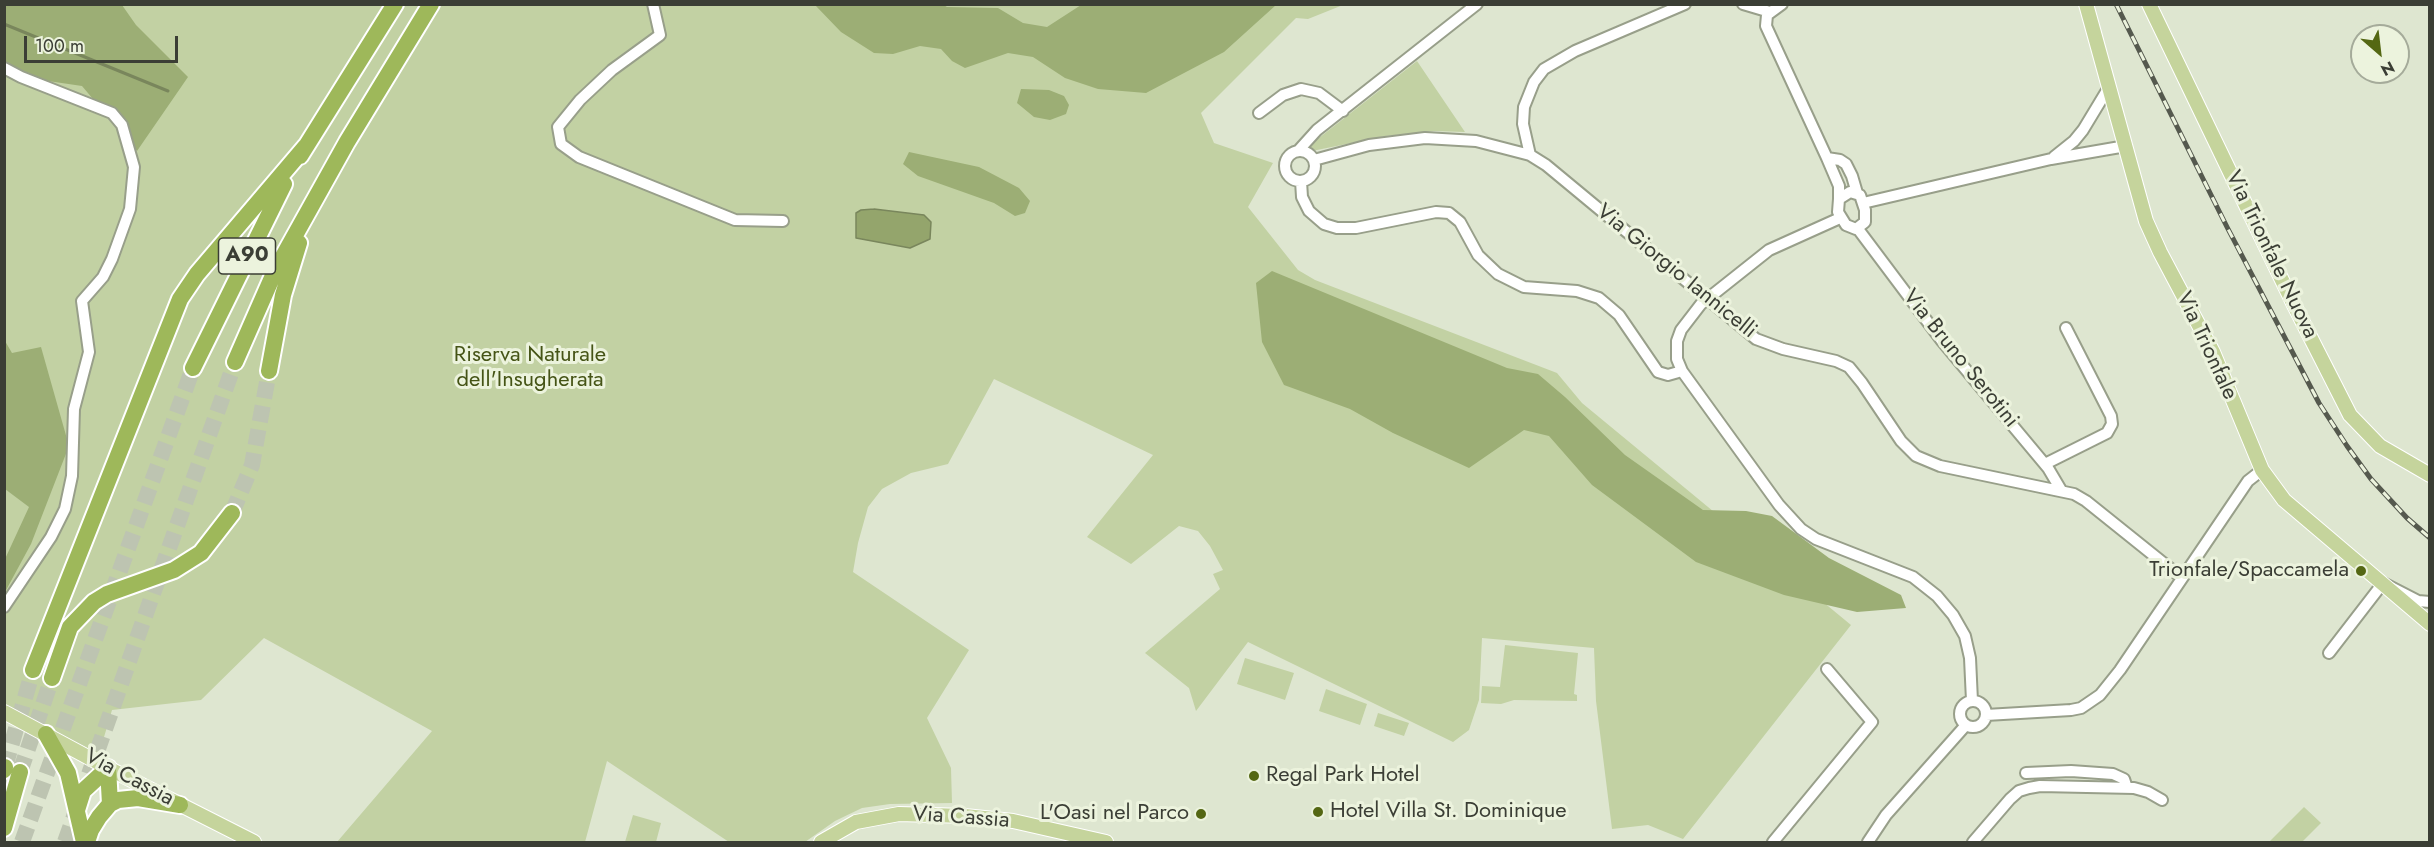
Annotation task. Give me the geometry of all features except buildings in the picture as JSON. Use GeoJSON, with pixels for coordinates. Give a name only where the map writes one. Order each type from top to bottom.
{"type":"FeatureCollection","features":[{"type":"Feature","properties":{"kind":"highway","name":"A90"},"geometry":{"type":"LineString","coordinates":[[193,368],[275,200],[306,146],[396,4]]}},
{"type":"Feature","properties":{"kind":"highway","name":"A90"},"geometry":{"type":"LineString","coordinates":[[236,362],[275,271],[347,142],[430,7]]}},
{"type":"Feature","properties":{"kind":"highway"},"geometry":{"type":"LineString","coordinates":[[33,670],[180,299],[197,274],[306,146]]}},
{"type":"Feature","properties":{"kind":"highway"},"geometry":{"type":"LineString","coordinates":[[269,371],[283,295],[309,210]]}},
{"type":"Feature","properties":{"kind":"highway"},"geometry":{"type":"LineString","coordinates":[[52,678],[70,627],[93,602],[107,594],[174,570],[201,553],[232,513]]}},
{"type":"Feature","properties":{"kind":"highway"},"geometry":{"type":"LineString","coordinates":[[46,734],[68,773],[85,843]]}},
{"type":"Feature","properties":{"kind":"highway"},"geometry":{"type":"LineString","coordinates":[[77,811],[83,791],[108,768]]}},
{"type":"Feature","properties":{"kind":"highway"},"geometry":{"type":"LineString","coordinates":[[108,768],[110,804]]}},
{"type":"Feature","properties":{"kind":"highway"},"geometry":{"type":"LineString","coordinates":[[4,828],[10,770]]}},
{"type":"Feature","properties":{"kind":"highway"},"geometry":{"type":"LineString","coordinates":[[85,843],[91,830],[110,804],[126,798],[138,798],[180,805]]}},
{"type":"Feature","properties":{"kind":"main road","name":"Via Trionfale"},"geometry":{"type":"LineString","coordinates":[[2086,4],[2152,236],[2213,352],[2262,470],[2284,500],[2430,624]]}},
{"type":"Feature","properties":{"kind":"main road","name":"Via Trionfale Nuova"},"geometry":{"type":"LineString","coordinates":[[2148,4],[2298,314],[2350,415],[2379,446],[2430,475]]}},
{"type":"Feature","properties":{"kind":"main road","name":"Via Cassia"},"geometry":{"type":"LineString","coordinates":[[4,712],[254,843]]}},
{"type":"Feature","properties":{"kind":"main road","name":"Via Cassia"},"geometry":{"type":"LineString","coordinates":[[821,843],[856,822],[873,817],[899,814],[966,816],[1013,821],[1106,843]]}},
{"type":"Feature","properties":{"kind":"street"},"geometry":{"type":"LineString","coordinates":[[653,4],[660,35],[612,70],[580,100],[558,127],[561,144],[579,157],[735,220],[783,220]]}},
{"type":"Feature","properties":{"kind":"street"},"geometry":{"type":"LineString","coordinates":[[1301,182],[1287,175],[1285,165],[1289,156],[1298,151],[1317,130],[1477,4]]}},
{"type":"Feature","properties":{"kind":"street"},"geometry":{"type":"LineString","coordinates":[[1530,155],[1523,124],[1524,106],[1534,82],[1544,69],[1575,51],[1685,4]]}},
{"type":"Feature","properties":{"kind":"street"},"geometry":{"type":"LineString","coordinates":[[1743,4],[1770,12]]}},
{"type":"Feature","properties":{"kind":"street"},"geometry":{"type":"LineString","coordinates":[[1782,4],[1770,12],[1765,19],[1767,28],[1839,186],[1840,218],[1850,228],[1858,229],[1866,219],[1863,203],[1852,176],[1840,160],[1827,158]]}},
{"type":"Feature","properties":{"kind":"street"},"geometry":{"type":"LineString","coordinates":[[4,68],[112,113],[122,125],[134,167],[130,209],[112,259],[105,274],[82,301],[89,352],[74,409],[73,470],[65,509],[51,537],[4,607]]}},
{"type":"Feature","properties":{"kind":"street"},"geometry":{"type":"LineString","coordinates":[[2051,159],[2074,141],[2083,130],[2109,87]]}},
{"type":"Feature","properties":{"kind":"street"},"geometry":{"type":"LineString","coordinates":[[1259,113],[1283,95],[1300,89],[1319,93],[1343,111]]}},
{"type":"Feature","properties":{"kind":"street","name":"Via Giorgio Iannicelli"},"geometry":{"type":"LineString","coordinates":[[1314,160],[1379,142],[1425,138],[1476,141],[1530,155],[1546,165],[1707,300],[1763,343],[1836,361],[1849,367],[1900,441],[1920,458],[1940,466],[2061,490],[2086,501],[2182,578]]}},
{"type":"Feature","properties":{"kind":"street"},"geometry":{"type":"LineString","coordinates":[[1863,203],[2051,159],[2126,146]]}},
{"type":"Feature","properties":{"kind":"street"},"geometry":{"type":"LineString","coordinates":[[1298,151],[1307,153],[1314,160],[1313,174],[1301,182]]}},
{"type":"Feature","properties":{"kind":"street"},"geometry":{"type":"LineString","coordinates":[[1301,182],[1302,197],[1309,211],[1324,224],[1341,229],[1436,212],[1449,213],[1460,222],[1478,255],[1498,274],[1524,287],[1577,291],[1599,298],[1619,315],[1658,372],[1668,375],[1682,371]]}},
{"type":"Feature","properties":{"kind":"street"},"geometry":{"type":"LineString","coordinates":[[1839,199],[1847,193],[1857,193]]}},
{"type":"Feature","properties":{"kind":"street"},"geometry":{"type":"LineString","coordinates":[[1840,218],[1769,249],[1707,300],[1687,320],[1678,336],[1677,354],[1682,371],[1783,510],[1803,531],[1816,539],[1913,577],[1937,596],[1953,615],[1965,636],[1970,658],[1972,702]]}},
{"type":"Feature","properties":{"kind":"street","name":"Via Bruno Serotini"},"geometry":{"type":"LineString","coordinates":[[1858,229],[1942,341],[2045,464],[2061,490]]}},
{"type":"Feature","properties":{"kind":"street"},"geometry":{"type":"LineString","coordinates":[[2045,464],[2107,433],[2112,424],[2111,416],[2066,328]]}},
{"type":"Feature","properties":{"kind":"street"},"geometry":{"type":"LineString","coordinates":[[1986,715],[2071,710],[2092,702],[2120,670],[2248,481],[2262,470]]}},
{"type":"Feature","properties":{"kind":"street"},"geometry":{"type":"LineString","coordinates":[[2330,653],[2383,583],[2422,602],[2430,602]]}},
{"type":"Feature","properties":{"kind":"street"},"geometry":{"type":"LineString","coordinates":[[1773,843],[1872,722],[1827,669]]}},
{"type":"Feature","properties":{"kind":"street"},"geometry":{"type":"LineString","coordinates":[[1972,702],[1982,705],[1986,715],[1979,726],[1972,727],[1966,725],[1961,719],[1960,711],[1965,704],[1972,702]]}},
{"type":"Feature","properties":{"kind":"street"},"geometry":{"type":"LineString","coordinates":[[1868,843],[1886,815],[1966,725]]}},
{"type":"Feature","properties":{"kind":"street"},"geometry":{"type":"LineString","coordinates":[[2026,773],[2072,771],[2113,774],[2124,779],[2127,788]]}},
{"type":"Feature","properties":{"kind":"street"},"geometry":{"type":"LineString","coordinates":[[1973,843],[2010,799],[2029,788],[2040,786],[2127,788],[2144,791],[2162,800]]}},
{"type":"Feature","properties":{"kind":"green space","name":"Riserva Naturale dell'Insugherata"},"geometry":{"type":"Polygon","coordinates":[[[4,5],[1343,5],[1308,19],[1296,18],[1201,113],[1214,143],[1273,163],[1248,207],[1298,270],[1315,280],[1557,373],[1582,403],[1851,625],[1683,839],[1648,825],[1612,829],[1596,701],[1594,648],[1482,638],[1479,700],[1469,730],[1453,742],[1248,642],[1196,711],[1189,688],[1145,653],[1220,589],[1213,574],[1223,570],[1210,546],[1198,531],[1179,526],[1131,564],[1087,537],[1153,455],[994,379],[948,464],[911,473],[882,489],[868,507],[853,572],[969,650],[927,718],[951,768],[952,803],[890,804],[862,808],[835,821],[805,842],[729,842],[607,761],[585,842],[337,842],[432,731],[264,638],[201,700],[112,710],[99,754],[5,706],[4,5]]]}},
{"type":"Feature","properties":{"kind":"green space"},"geometry":{"type":"Polygon","coordinates":[[[1417,61],[1465,132],[1435,131],[1386,136],[1312,151],[1310,147],[1315,141],[1417,61]]]}},
{"type":"Feature","properties":{"kind":"green space"},"geometry":{"type":"Polygon","coordinates":[[[1505,645],[1578,653],[1574,694],[1577,695],[1577,701],[1514,700],[1501,704],[1481,703],[1482,686],[1500,687],[1505,645]]]}},
{"type":"Feature","properties":{"kind":"green space"},"geometry":{"type":"Polygon","coordinates":[[[1245,658],[1294,673],[1285,700],[1237,684],[1245,658]]]}},
{"type":"Feature","properties":{"kind":"green space"},"geometry":{"type":"Polygon","coordinates":[[[1326,689],[1367,704],[1360,725],[1319,711],[1326,689]]]}},
{"type":"Feature","properties":{"kind":"green space"},"geometry":{"type":"Polygon","coordinates":[[[1378,713],[1409,723],[1404,736],[1374,726],[1378,713]]]}},
{"type":"Feature","properties":{"kind":"green space"},"geometry":{"type":"Polygon","coordinates":[[[2304,807],[2321,823],[2302,842],[2269,842],[2304,807]]]}},
{"type":"Feature","properties":{"kind":"green space"},"geometry":{"type":"Polygon","coordinates":[[[633,815],[661,823],[656,842],[625,842],[633,815]]]}},
{"type":"Feature","properties":{"kind":"shaded area"},"geometry":{"type":"Polygon","coordinates":[[[942,4],[947,7],[998,8],[1023,23],[1047,27],[1081,5],[1276,5],[1224,52],[1146,93],[1098,89],[1065,78],[1033,57],[1008,53],[965,68],[952,61],[941,49],[920,46],[893,54],[874,53],[841,32],[815,5],[942,4]]]}},
{"type":"Feature","properties":{"kind":"shaded area"},"geometry":{"type":"Polygon","coordinates":[[[4,5],[122,5],[136,25],[188,77],[137,151],[82,86],[21,77],[5,68],[4,5]]]}},
{"type":"Feature","properties":{"kind":"shaded area"},"geometry":{"type":"Polygon","coordinates":[[[1021,89],[1049,90],[1064,96],[1069,105],[1066,114],[1050,120],[1034,117],[1017,103],[1021,89]]]}},
{"type":"Feature","properties":{"kind":"shaded area"},"geometry":{"type":"Polygon","coordinates":[[[909,152],[979,167],[1019,188],[1030,201],[1025,213],[1015,216],[994,203],[918,176],[903,164],[909,152]]]}},
{"type":"Feature","properties":{"kind":"shaded area"},"geometry":{"type":"Polygon","coordinates":[[[874,209],[924,215],[931,222],[930,239],[910,248],[856,238],[856,213],[861,210],[874,209]]]}},
{"type":"Feature","properties":{"kind":"shaded area"},"geometry":{"type":"Polygon","coordinates":[[[1272,271],[1507,368],[1538,374],[1625,455],[1703,510],[1746,511],[1772,516],[1829,558],[1901,595],[1906,608],[1857,612],[1784,595],[1696,562],[1592,485],[1549,436],[1524,430],[1469,468],[1393,433],[1350,409],[1284,385],[1262,342],[1256,283],[1272,271]]]}},
{"type":"Feature","properties":{"kind":"shaded area"},"geometry":{"type":"Polygon","coordinates":[[[5,341],[12,353],[41,347],[69,446],[31,544],[5,592],[5,559],[29,507],[5,489],[5,341]]]}},
{"type":"Feature","properties":{"kind":"waterway"},"geometry":{"type":"LineString","coordinates":[[4,24],[168,91]]}},
{"type":"Feature","properties":{"kind":"tunnel"},"geometry":{"type":"LineString","coordinates":[[65,842],[235,362]]}},
{"type":"Feature","properties":{"kind":"tunnel"},"geometry":{"type":"LineString","coordinates":[[22,842],[193,368]]}},
{"type":"Feature","properties":{"kind":"tunnel"},"geometry":{"type":"LineString","coordinates":[[232,513],[252,465],[269,371]]}},
{"type":"Feature","properties":{"kind":"tunnel"},"geometry":{"type":"LineString","coordinates":[[5,767],[33,670]]}},
{"type":"Feature","properties":{"kind":"tunnel"},"geometry":{"type":"LineString","coordinates":[[20,772],[52,678]]}},
{"type":"Feature","properties":{"kind":"railway"},"geometry":{"type":"LineString","coordinates":[[2116,4],[2227,227],[2319,403],[2371,479],[2407,518],[2430,538]]}},
{"type":"Feature","properties":{"kind":"place","name":"Trionfale/Spaccamela"},"geometry":{"type":"Point","coordinates":[2361,571]}},
{"type":"Feature","properties":{"kind":"place","name":"Regal Park Hotel"},"geometry":{"type":"Point","coordinates":[1254,776]}},
{"type":"Feature","properties":{"kind":"place","name":"Hotel Villa St. Dominique"},"geometry":{"type":"Point","coordinates":[1318,812]}},
{"type":"Feature","properties":{"kind":"place","name":"L'Oasi nel Parco"},"geometry":{"type":"Point","coordinates":[1201,814]}}]}
